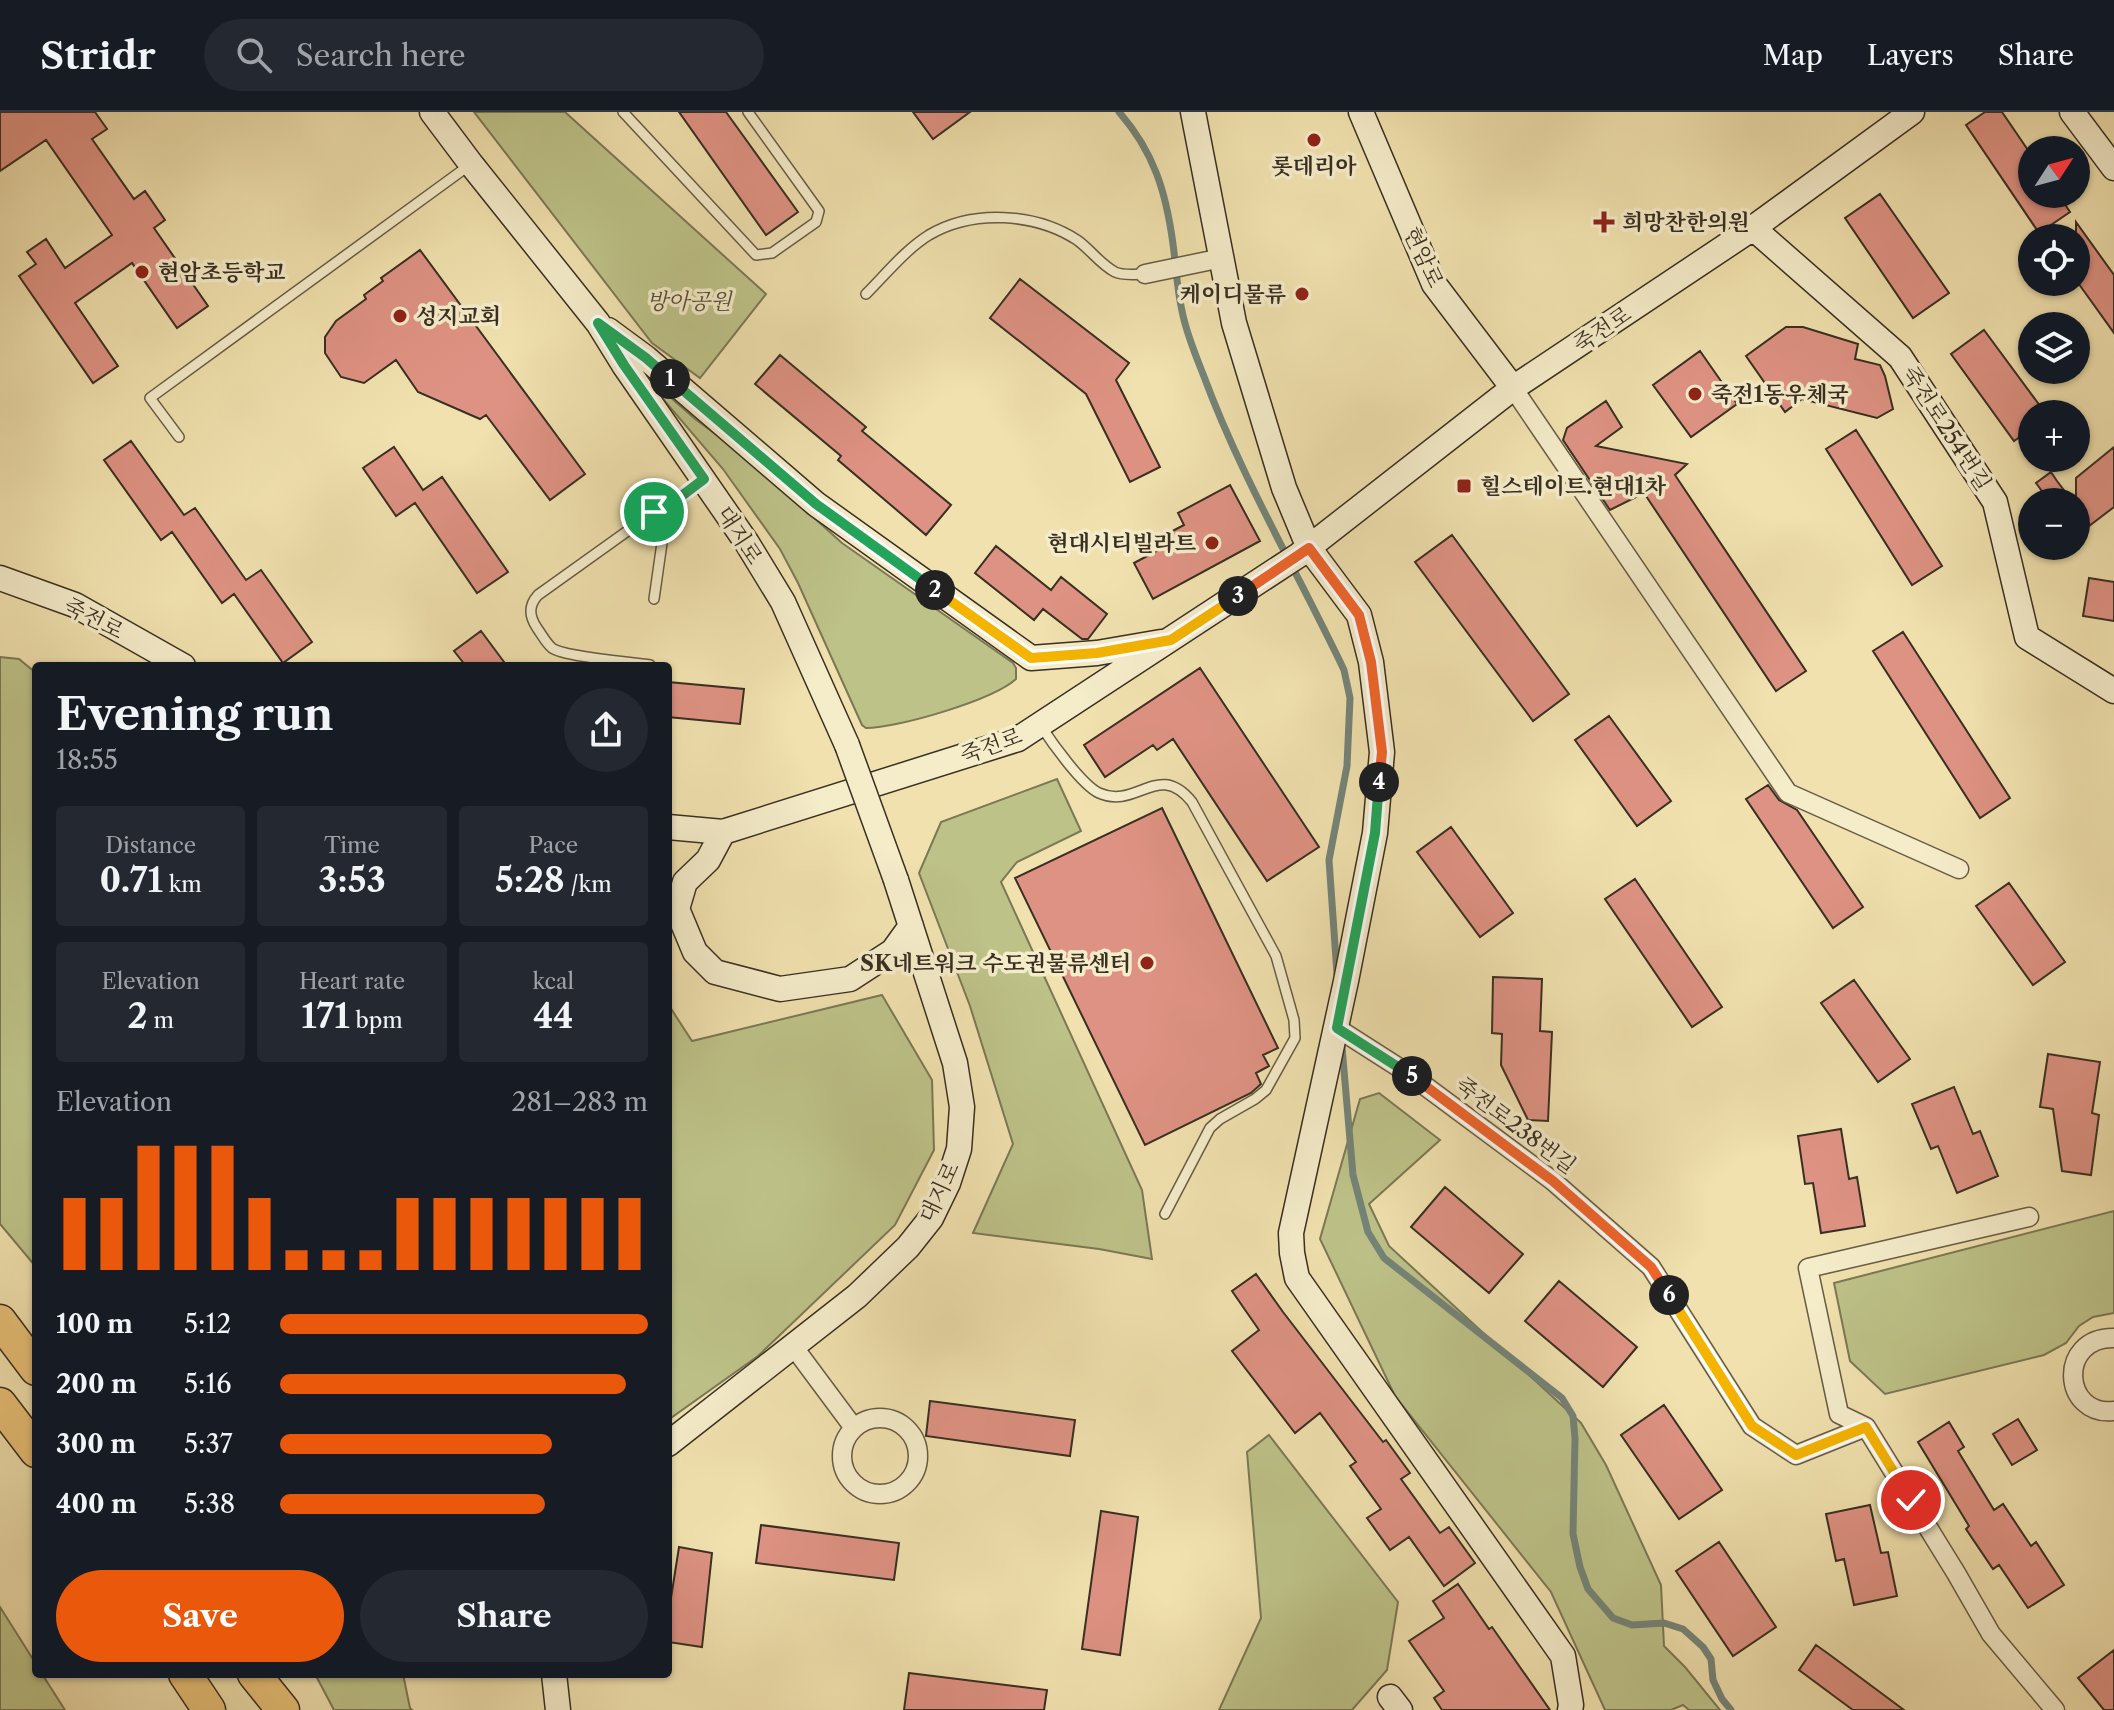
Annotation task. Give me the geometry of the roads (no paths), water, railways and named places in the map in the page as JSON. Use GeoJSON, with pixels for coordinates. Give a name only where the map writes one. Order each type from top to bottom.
{"type":"FeatureCollection","features":[{"type":"Feature","properties":{"kind":"highway"},"geometry":{"type":"LineString","coordinates":[[0,1321],[32,1364]]}},
{"type":"Feature","properties":{"kind":"highway"},"geometry":{"type":"LineString","coordinates":[[0,1404],[32,1446]]}},
{"type":"Feature","properties":{"kind":"highway"},"geometry":{"type":"LineString","coordinates":[[188,1678],[208,1710]]}},
{"type":"Feature","properties":{"kind":"highway"},"geometry":{"type":"LineString","coordinates":[[242,1678],[261,1710]]}},
{"type":"Feature","properties":{"kind":"highway"},"geometry":{"type":"LineString","coordinates":[[257,1678],[283,1710]]}},
{"type":"Feature","properties":{"kind":"street","name":"대지로"},"geometry":{"type":"LineString","coordinates":[[432,112],[598,323],[747,543],[783,602],[847,745],[896,880],[955,1063],[962,1107],[959,1149],[948,1183],[931,1218],[908,1247],[857,1296],[672,1441]]}},
{"type":"Feature","properties":{"kind":"street"},"geometry":{"type":"LineString","coordinates":[[1193,112],[1234,323],[1259,408],[1304,551],[1359,615],[1371,662],[1382,752],[1375,833],[1346,981],[1343,1032],[1291,1233],[1297,1278],[1563,1656],[1570,1710]]}},
{"type":"Feature","properties":{"kind":"street","name":"현암로"},"geometry":{"type":"LineString","coordinates":[[1361,112],[1434,284],[1513,388]]}},
{"type":"Feature","properties":{"kind":"street","name":"죽전로"},"geometry":{"type":"LineString","coordinates":[[672,827],[723,832],[1018,739],[1278,570],[1513,388],[1753,228],[1912,112]]}},
{"type":"Feature","properties":{"kind":"street"},"geometry":{"type":"LineString","coordinates":[[2072,112],[2114,168]]}},
{"type":"Feature","properties":{"kind":"street","name":"죽전로254번길"},"geometry":{"type":"LineString","coordinates":[[1753,228],[1900,357],[1995,502],[2027,637],[2114,691]]}},
{"type":"Feature","properties":{"kind":"street"},"geometry":{"type":"LineString","coordinates":[[1145,274],[1222,258]]}},
{"type":"Feature","properties":{"kind":"street"},"geometry":{"type":"LineString","coordinates":[[598,323],[646,358],[816,504],[1031,658],[1097,653],[1171,640]]}},
{"type":"Feature","properties":{"kind":"street"},"geometry":{"type":"LineString","coordinates":[[1513,388],[1788,793],[1959,869]]}},
{"type":"Feature","properties":{"kind":"street","name":"죽전로"},"geometry":{"type":"LineString","coordinates":[[0,578],[75,605],[176,662]]}},
{"type":"Feature","properties":{"kind":"street"},"geometry":{"type":"LineString","coordinates":[[723,832],[708,860],[685,882],[677,909],[695,952],[715,972],[780,989],[850,979],[893,951],[911,926]]}},
{"type":"Feature","properties":{"kind":"street","name":"죽전로238번길"},"geometry":{"type":"LineString","coordinates":[[1343,1032],[1409,1074],[1553,1181],[1651,1267],[1752,1426],[1796,1455],[1866,1427]]}},
{"type":"Feature","properties":{"kind":"street"},"geometry":{"type":"LineString","coordinates":[[2029,1217],[1808,1268],[1839,1414],[1866,1427],[1991,1634],[2055,1710]]}},
{"type":"Feature","properties":{"kind":"street"},"geometry":{"type":"LineString","coordinates":[[2114,1338],[2104,1338],[2083,1348],[2076,1358],[2073,1381],[2085,1403],[2096,1409],[2114,1411]]}},
{"type":"Feature","properties":{"kind":"street"},"geometry":{"type":"LineString","coordinates":[[793,1346],[854,1428]]}},
{"type":"Feature","properties":{"kind":"street"},"geometry":{"type":"LineString","coordinates":[[877,1418],[915,1425],[918,1462],[908,1482],[899,1489],[876,1494],[854,1483],[843,1462],[843,1450],[854,1428],[877,1418]]}},
{"type":"Feature","properties":{"kind":"street"},"geometry":{"type":"LineString","coordinates":[[554,1678],[558,1710]]}},
{"type":"Feature","properties":{"kind":"lane"},"geometry":{"type":"LineString","coordinates":[[623,112],[756,255],[772,253],[816,222],[819,211],[748,112]]}},
{"type":"Feature","properties":{"kind":"lane"},"geometry":{"type":"LineString","coordinates":[[179,437],[150,398],[471,164]]}},
{"type":"Feature","properties":{"kind":"lane"},"geometry":{"type":"LineString","coordinates":[[866,294],[910,249],[931,234],[948,227],[994,218],[1043,223],[1077,240],[1115,272],[1145,274]]}},
{"type":"Feature","properties":{"kind":"lane"},"geometry":{"type":"LineString","coordinates":[[628,662],[560,653],[547,642],[532,620],[532,602],[704,479]]}},
{"type":"Feature","properties":{"kind":"lane"},"geometry":{"type":"LineString","coordinates":[[654,599],[666,515],[663,510]]}},
{"type":"Feature","properties":{"kind":"lane"},"geometry":{"type":"LineString","coordinates":[[1040,726],[1089,787],[1102,794],[1114,797],[1128,795],[1163,783],[1184,792],[1276,956],[1294,1020],[1295,1038],[1266,1090],[1210,1128],[1165,1214]]}},
{"type":"Feature","properties":{"kind":"waterway"},"geometry":{"type":"LineString","coordinates":[[1119,112],[1150,158],[1162,190],[1184,319],[1218,412],[1344,670],[1350,698],[1347,766],[1329,860],[1337,974]]}},
{"type":"Feature","properties":{"kind":"waterway"},"geometry":{"type":"LineString","coordinates":[[1342,1047],[1353,1175],[1368,1232],[1384,1258],[1562,1398],[1573,1416],[1573,1534],[1588,1589],[1613,1618],[1632,1625],[1664,1623],[1683,1629],[1711,1659],[1713,1680],[1731,1710]]}},
{"type":"Feature","properties":{"kind":"place","name":"롯데리아"},"geometry":{"type":"Point","coordinates":[1314,140]}},
{"type":"Feature","properties":{"kind":"place","name":"희망찬한의원"},"geometry":{"type":"Point","coordinates":[1604,222]}},
{"type":"Feature","properties":{"kind":"place","name":"현암초등학교"},"geometry":{"type":"Point","coordinates":[142,272]}},
{"type":"Feature","properties":{"kind":"place","name":"케이디물류"},"geometry":{"type":"Point","coordinates":[1302,294]}},
{"type":"Feature","properties":{"kind":"place","name":"성지교회"},"geometry":{"type":"Point","coordinates":[400,316]}},
{"type":"Feature","properties":{"kind":"place","name":"죽전1동우체국"},"geometry":{"type":"Point","coordinates":[1695,394]}},
{"type":"Feature","properties":{"kind":"place","name":"힐스테이트.현대1차"},"geometry":{"type":"Point","coordinates":[1464,486]}},
{"type":"Feature","properties":{"kind":"place","name":"현대시티빌라트"},"geometry":{"type":"Point","coordinates":[1212,543]}},
{"type":"Feature","properties":{"kind":"place","name":"SK네트워크 수도권물류센터"},"geometry":{"type":"Point","coordinates":[1147,963]}},
{"type":"Feature","properties":{"kind":"park label","name":"방아공원"},"geometry":{"type":"Point","coordinates":[689,301]}}]}
